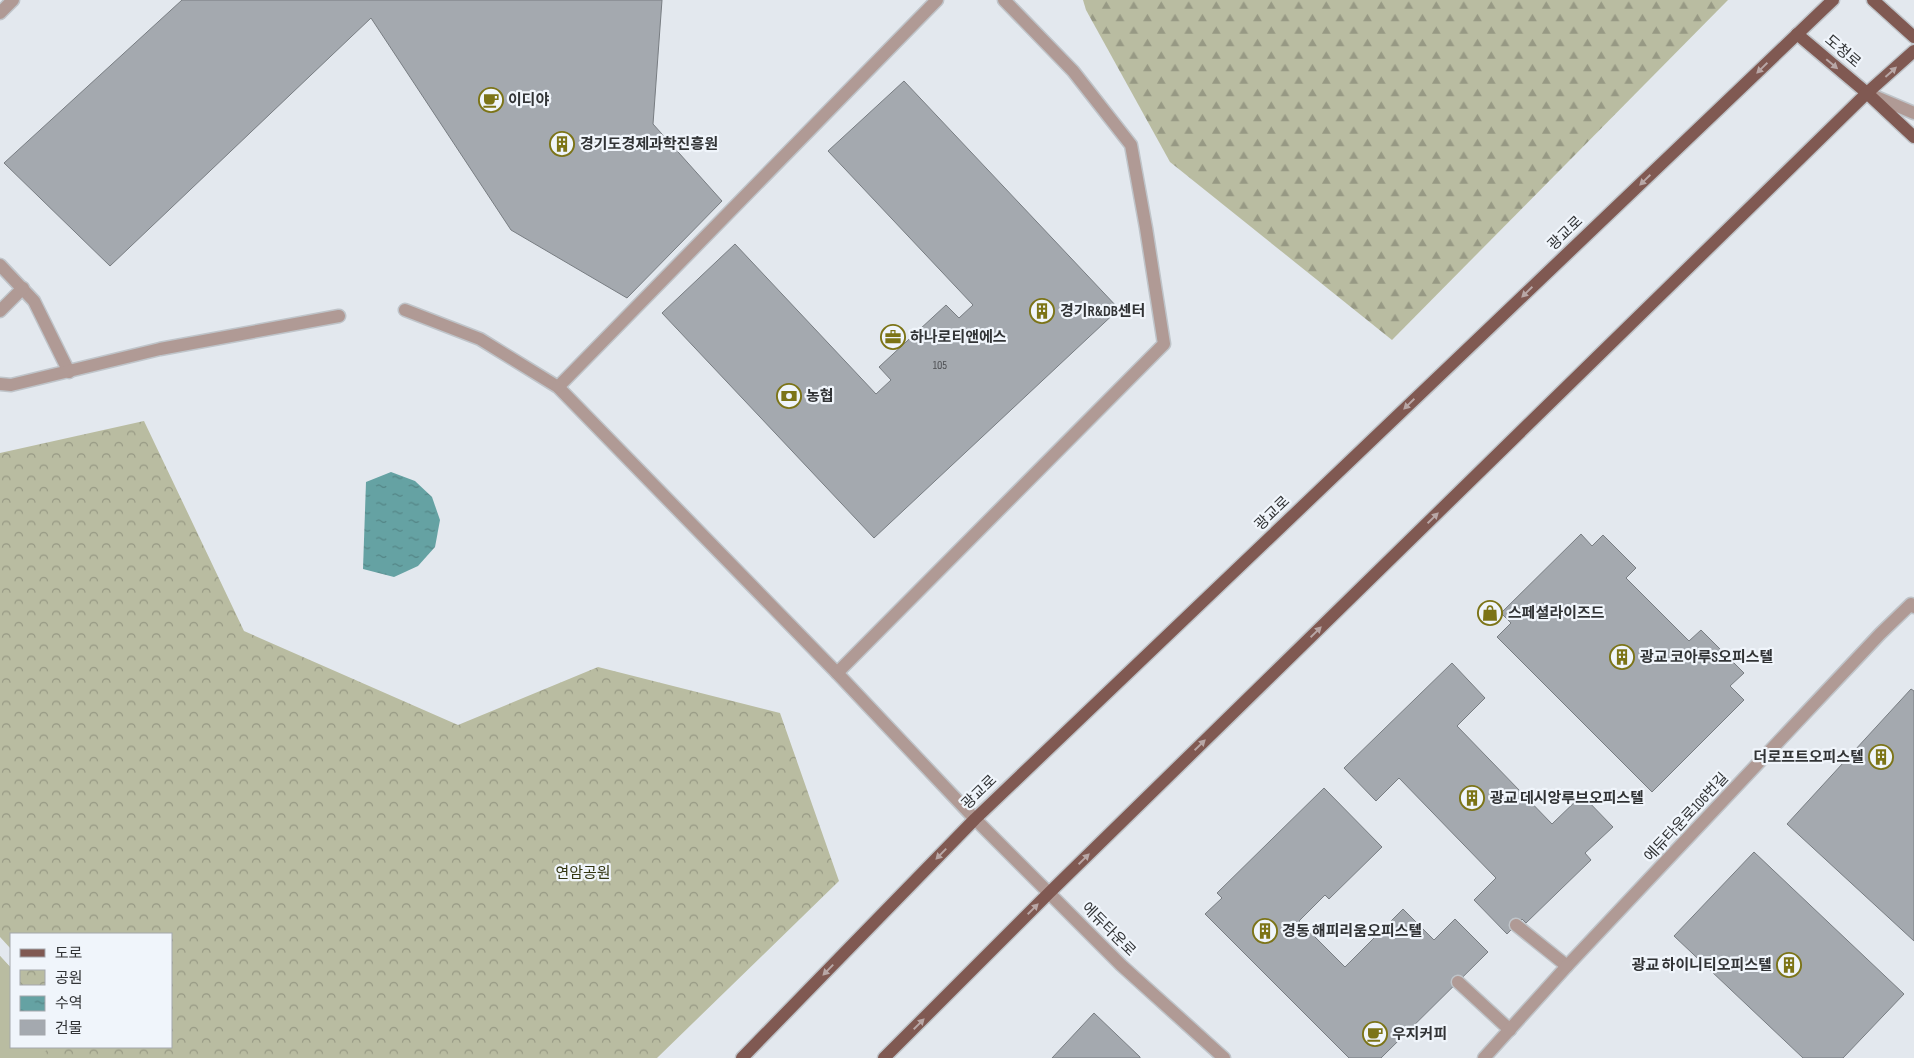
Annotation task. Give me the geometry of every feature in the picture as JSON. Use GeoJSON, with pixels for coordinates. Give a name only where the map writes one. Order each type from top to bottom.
{"type":"FeatureCollection","features":[{"type":"Feature","properties":{"kind":"main road","name":"광교로"},"geometry":{"type":"LineString","coordinates":[[742,1058],[975,818],[1833,0]]}},
{"type":"Feature","properties":{"kind":"main road"},"geometry":{"type":"LineString","coordinates":[[1873,0],[1914,38]]}},
{"type":"Feature","properties":{"kind":"main road","name":"도청로"},"geometry":{"type":"LineString","coordinates":[[1797,34],[1867,93]]}},
{"type":"Feature","properties":{"kind":"main road"},"geometry":{"type":"LineString","coordinates":[[884,1058],[1049,893],[1867,93],[1914,51]]}},
{"type":"Feature","properties":{"kind":"main road"},"geometry":{"type":"LineString","coordinates":[[1867,93],[1914,137]]}},
{"type":"Feature","properties":{"kind":"street"},"geometry":{"type":"LineString","coordinates":[[0,13],[13,0]]}},
{"type":"Feature","properties":{"kind":"street"},"geometry":{"type":"LineString","coordinates":[[558,388],[937,0]]}},
{"type":"Feature","properties":{"kind":"street"},"geometry":{"type":"LineString","coordinates":[[837,673],[1164,344],[1131,145],[1073,71],[1004,0]]}},
{"type":"Feature","properties":{"kind":"street"},"geometry":{"type":"LineString","coordinates":[[1867,93],[1914,113]]}},
{"type":"Feature","properties":{"kind":"street"},"geometry":{"type":"LineString","coordinates":[[0,265],[34,301],[69,372]]}},
{"type":"Feature","properties":{"kind":"street"},"geometry":{"type":"LineString","coordinates":[[0,311],[23,288]]}},
{"type":"Feature","properties":{"kind":"street","name":"에듀타운로"},"geometry":{"type":"LineString","coordinates":[[405,310],[480,339],[558,388],[1049,893],[1121,965],[1224,1058]]}},
{"type":"Feature","properties":{"kind":"street"},"geometry":{"type":"LineString","coordinates":[[0,384],[11,386],[160,349],[339,316]]}},
{"type":"Feature","properties":{"kind":"street","name":"에듀타운로106번길"},"geometry":{"type":"LineString","coordinates":[[1484,1058],[1567,966],[1880,634],[1911,604],[1914,607]]}},
{"type":"Feature","properties":{"kind":"street"},"geometry":{"type":"LineString","coordinates":[[1516,925],[1567,966]]}},
{"type":"Feature","properties":{"kind":"street"},"geometry":{"type":"LineString","coordinates":[[1458,982],[1510,1030]]}},
{"type":"Feature","properties":{"kind":"green space"},"geometry":{"type":"Polygon","coordinates":[[[1083,0],[1728,0],[1392,340],[1170,162],[1086,10],[1083,0]]]}},
{"type":"Feature","properties":{"kind":"green space","name":"연암공원"},"geometry":{"type":"Polygon","coordinates":[[[144,421],[244,631],[458,725],[598,667],[780,713],[839,881],[657,1058],[0,1058],[0,956],[10,967],[10,1048],[172,1048],[172,933],[10,933],[10,948],[0,937],[0,453],[144,421]]]}},
{"type":"Feature","properties":{"kind":"green space"},"geometry":{"type":"Polygon","coordinates":[[[0,956],[10,967],[10,1048],[49,1048],[38,1058],[0,1058],[0,956]]]}},
{"type":"Feature","properties":{"kind":"water"},"geometry":{"type":"Polygon","coordinates":[[[391,472],[415,481],[432,497],[440,520],[435,547],[418,566],[394,577],[363,569],[366,482],[391,472]]]}},
{"type":"Feature","properties":{"kind":"building","name":"경기도경제과학진흥원"},"geometry":{"type":"Polygon","coordinates":[[[182,0],[662,0],[653,124],[722,201],[627,298],[511,230],[371,18],[110,266],[4,163],[182,0]]]}},
{"type":"Feature","properties":{"kind":"building","name":"경기R&DB센터"},"geometry":{"type":"Polygon","coordinates":[[[904,81],[1119,309],[874,538],[662,313],[735,244],[876,394],[891,380],[879,367],[946,305],[959,318],[973,305],[828,151],[904,81]]]}},
{"type":"Feature","properties":{"kind":"building","name":"광교 코아루S오피스텔"},"geometry":{"type":"Polygon","coordinates":[[[1581,534],[1592,546],[1603,535],[1636,568],[1626,578],[1689,641],[1701,630],[1744,673],[1730,686],[1744,700],[1652,792],[1497,637],[1511,623],[1501,613],[1581,534]]]}},
{"type":"Feature","properties":{"kind":"building","name":"광교 데시앙루브오피스텔"},"geometry":{"type":"Polygon","coordinates":[[[1452,663],[1485,698],[1457,726],[1552,824],[1582,795],[1613,827],[1585,853],[1591,860],[1526,923],[1522,919],[1507,934],[1474,900],[1496,878],[1399,778],[1376,801],[1344,768],[1452,663]]]}},
{"type":"Feature","properties":{"kind":"building","name":"더로프트오피스텔"},"geometry":{"type":"Polygon","coordinates":[[[1911,689],[1914,691],[1914,941],[1787,824],[1911,689]]]}},
{"type":"Feature","properties":{"kind":"building","name":"경동 해피리움오피스텔"},"geometry":{"type":"Polygon","coordinates":[[[1324,788],[1382,847],[1329,899],[1325,895],[1299,921],[1345,967],[1403,909],[1434,940],[1455,919],[1488,952],[1381,1058],[1349,1058],[1205,914],[1222,898],[1217,893],[1324,788]]]}},
{"type":"Feature","properties":{"kind":"building","name":"광교 하이니티오피스텔"},"geometry":{"type":"Polygon","coordinates":[[[1754,852],[1904,994],[1843,1058],[1803,1058],[1674,936],[1754,852]]]}},
{"type":"Feature","properties":{"kind":"building"},"geometry":{"type":"Polygon","coordinates":[[[1094,1013],[1140,1057],[1140,1058],[1052,1058],[1094,1013]]]}},
{"type":"Feature","properties":{"kind":"place","name":"이디야"},"geometry":{"type":"Point","coordinates":[491,100]}},
{"type":"Feature","properties":{"kind":"place","name":"경기도경제과학진흥원"},"geometry":{"type":"Point","coordinates":[562,144]}},
{"type":"Feature","properties":{"kind":"place","name":"경기R&DB센터"},"geometry":{"type":"Point","coordinates":[1042,311]}},
{"type":"Feature","properties":{"kind":"place","name":"하나로티앤에스"},"geometry":{"type":"Point","coordinates":[893,337]}},
{"type":"Feature","properties":{"kind":"place","name":"농협"},"geometry":{"type":"Point","coordinates":[789,396]}},
{"type":"Feature","properties":{"kind":"place","name":"스페셜라이즈드"},"geometry":{"type":"Point","coordinates":[1490,613]}},
{"type":"Feature","properties":{"kind":"place","name":"광교 코아루S오피스텔"},"geometry":{"type":"Point","coordinates":[1622,657]}},
{"type":"Feature","properties":{"kind":"place","name":"더로프트오피스텔"},"geometry":{"type":"Point","coordinates":[1881,757]}},
{"type":"Feature","properties":{"kind":"place","name":"광교 데시앙루브오피스텔"},"geometry":{"type":"Point","coordinates":[1472,798]}},
{"type":"Feature","properties":{"kind":"place","name":"경동 해피리움오피스텔"},"geometry":{"type":"Point","coordinates":[1265,931]}},
{"type":"Feature","properties":{"kind":"place","name":"광교 하이니티오피스텔"},"geometry":{"type":"Point","coordinates":[1789,965]}},
{"type":"Feature","properties":{"kind":"place","name":"우지커피"},"geometry":{"type":"Point","coordinates":[1375,1034]}}]}
